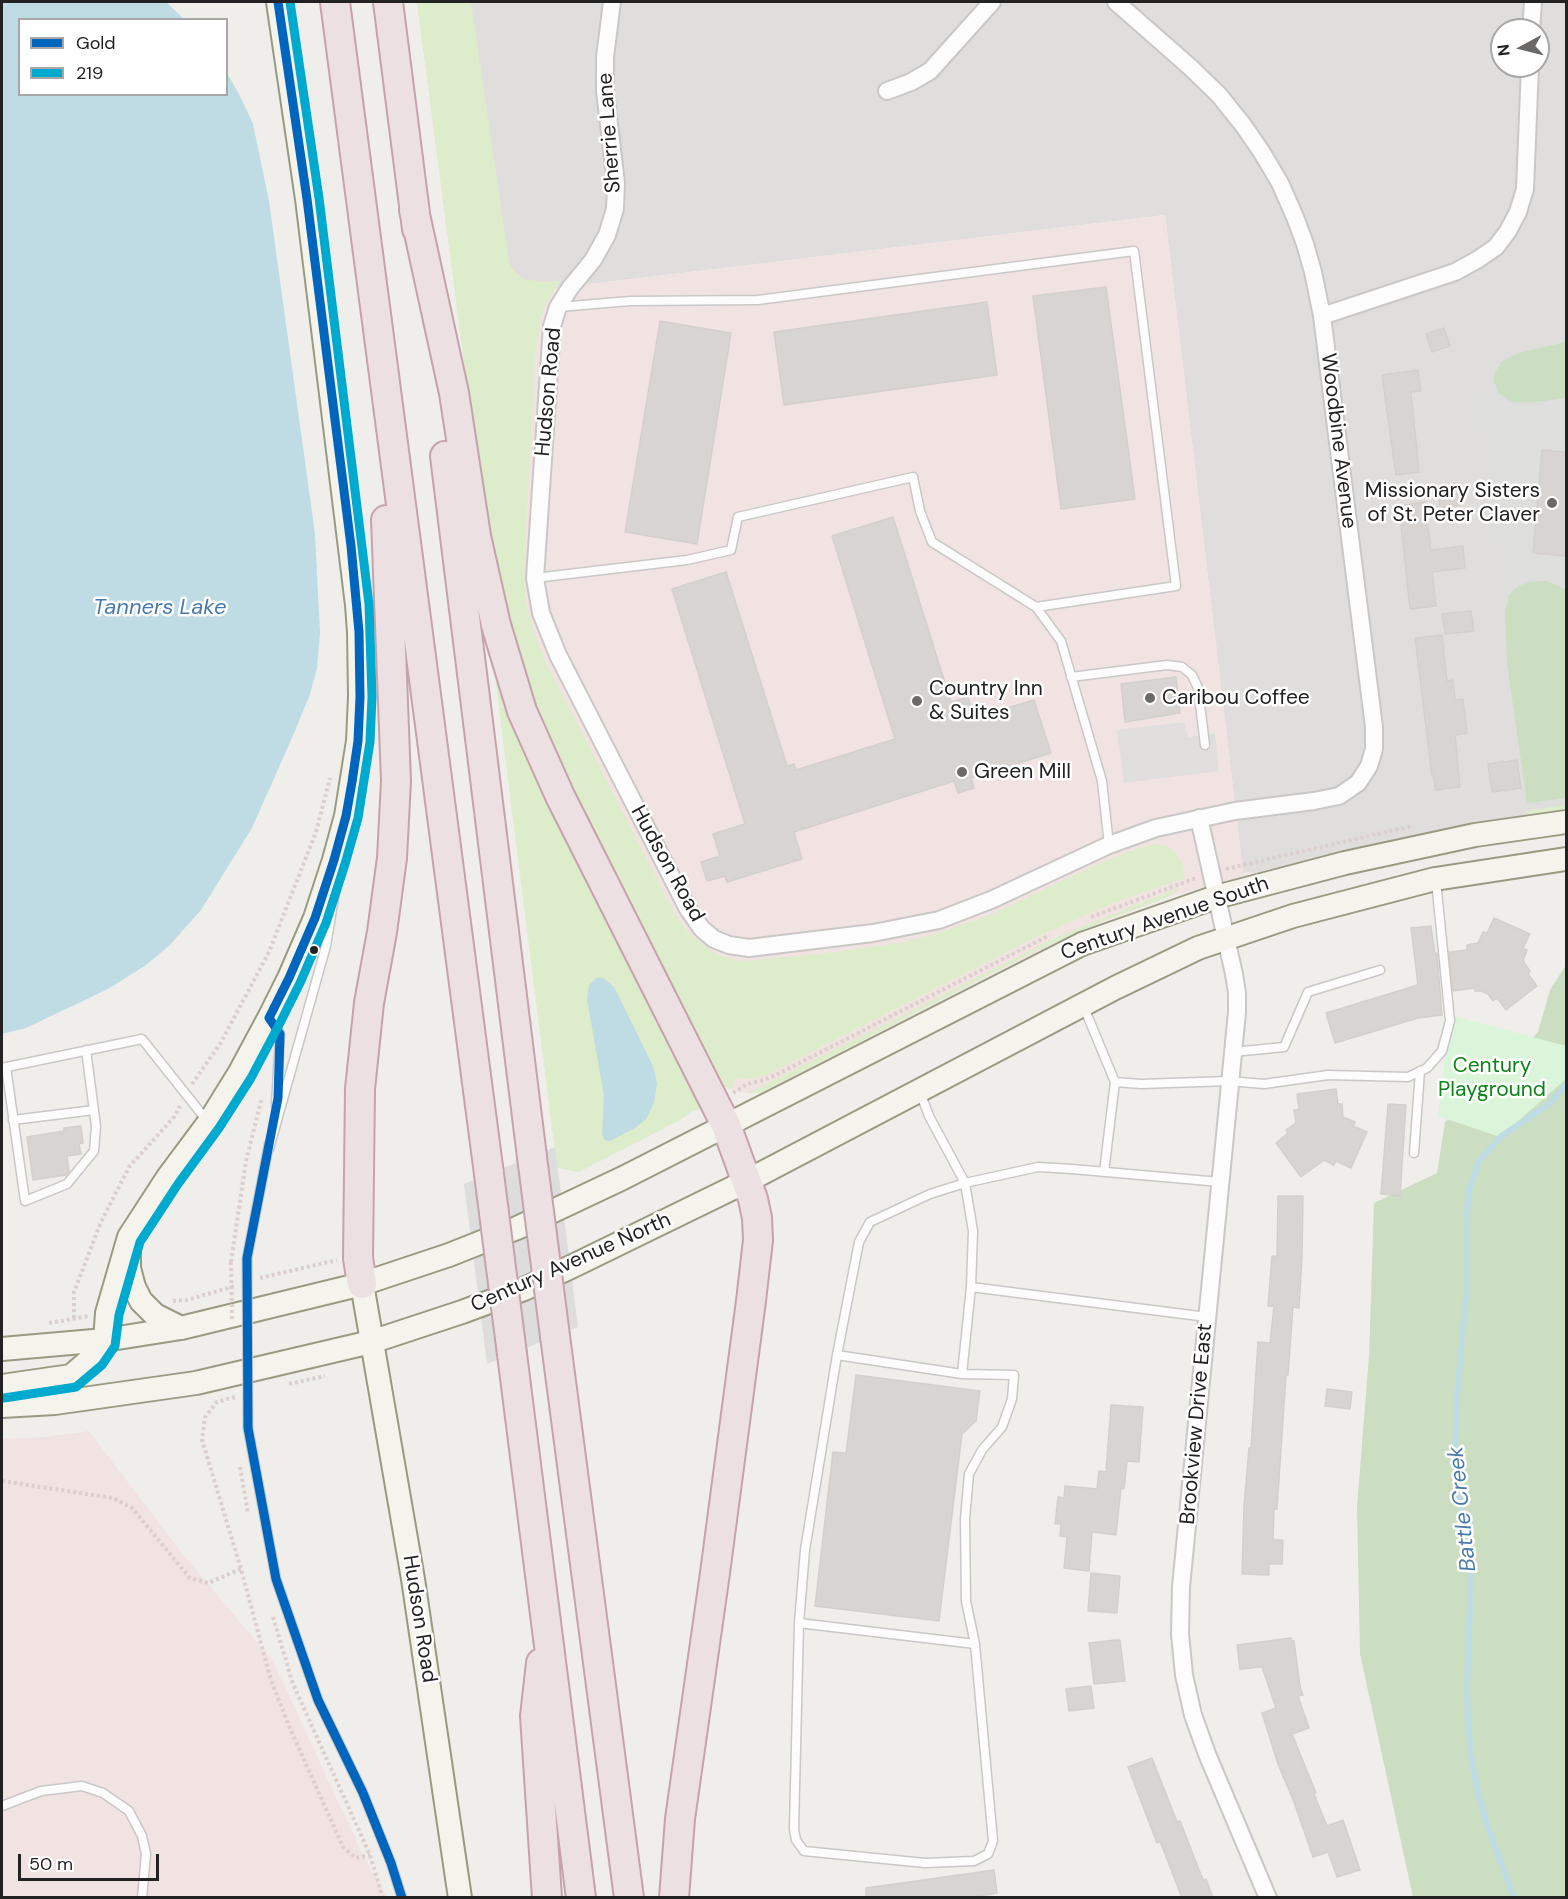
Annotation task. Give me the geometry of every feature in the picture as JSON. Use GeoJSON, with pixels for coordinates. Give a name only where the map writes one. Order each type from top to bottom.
{"type":"FeatureCollection","features":[{"type":"Feature","properties":{"kind":"highway"},"geometry":{"type":"LineString","coordinates":[[335,2],[489,1174],[581,1898]]}},
{"type":"Feature","properties":{"kind":"highway"},"geometry":{"type":"LineString","coordinates":[[388,2],[532,1156],[629,1898]]}},
{"type":"Feature","properties":{"kind":"highway"},"geometry":{"type":"LineString","coordinates":[[414,210],[454,393],[476,536],[496,625],[522,711],[560,796],[726,1125],[747,1181],[757,1218],[756,1263],[680,1819],[674,1898]]}},
{"type":"Feature","properties":{"kind":"highway"},"geometry":{"type":"LineString","coordinates":[[362,1284],[358,1258],[360,1089],[369,1003],[382,933],[392,858],[396,781],[389,566],[368,245]]}},
{"type":"Feature","properties":{"kind":"highway"},"geometry":{"type":"LineString","coordinates":[[546,1619],[535,1716],[548,1898]]}},
{"type":"Feature","properties":{"kind":"main road"},"geometry":{"type":"LineString","coordinates":[[2,1386],[72,1376],[93,1357],[105,1340],[107,1313],[129,1237],[168,1177],[209,1122],[240,1072],[290,978],[315,918],[346,816],[358,741],[360,678],[357,605],[307,198],[278,2]]}},
{"type":"Feature","properties":{"kind":"main road","name":"Century Avenue South"},"geometry":{"type":"LineString","coordinates":[[726,1125],[1082,944],[1216,897],[1345,863],[1464,837],[1566,822]]}},
{"type":"Feature","properties":{"kind":"main road","name":"Century Avenue South"},"geometry":{"type":"LineString","coordinates":[[747,1181],[1083,1005],[1198,948],[1293,916],[1435,879],[1566,859]]}},
{"type":"Feature","properties":{"kind":"main road"},"geometry":{"type":"LineString","coordinates":[[2,1349],[105,1340],[181,1328],[362,1284],[450,1255],[517,1228],[623,1178],[726,1125]]}},
{"type":"Feature","properties":{"kind":"main road","name":"Century Avenue North"},"geometry":{"type":"LineString","coordinates":[[2,1406],[55,1403],[196,1383],[371,1342],[524,1289],[747,1181]]}},
{"type":"Feature","properties":{"kind":"main road"},"geometry":{"type":"LineString","coordinates":[[129,1237],[129,1268],[141,1301],[155,1315],[181,1328]]}},
{"type":"Feature","properties":{"kind":"main road","name":"Hudson Road"},"geometry":{"type":"LineString","coordinates":[[362,1284],[413,1579],[460,1898]]}},
{"type":"Feature","properties":{"kind":"street","name":"Sherrie Lane"},"geometry":{"type":"LineString","coordinates":[[570,288],[593,260],[607,235],[615,209],[616,183],[605,91],[605,57],[612,2]]}},
{"type":"Feature","properties":{"kind":"street"},"geometry":{"type":"LineString","coordinates":[[887,91],[911,82],[930,71],[992,2]]}},
{"type":"Feature","properties":{"kind":"street","name":"Woodbine Avenue"},"geometry":{"type":"LineString","coordinates":[[1116,2],[1205,81],[1232,111],[1254,140],[1280,183],[1295,217],[1313,272],[1322,316],[1374,727],[1373,755],[1370,766],[1362,779],[1350,790],[1314,801],[1235,811],[1199,819]]}},
{"type":"Feature","properties":{"kind":"street"},"geometry":{"type":"LineString","coordinates":[[1532,18],[1533,2]]}},
{"type":"Feature","properties":{"kind":"street"},"geometry":{"type":"LineString","coordinates":[[1322,316],[1455,272],[1496,247],[1518,212],[1525,189],[1530,78]]}},
{"type":"Feature","properties":{"kind":"street","name":"Hudson Road"},"geometry":{"type":"LineString","coordinates":[[570,288],[558,307],[552,326],[535,578],[541,613],[558,656],[677,888],[697,923],[708,934],[722,943],[741,947],[764,946],[873,933],[939,920],[992,900],[1109,845],[1156,828],[1199,819]]}},
{"type":"Feature","properties":{"kind":"street"},"geometry":{"type":"LineString","coordinates":[[1199,819],[1225,938]]}},
{"type":"Feature","properties":{"kind":"street","name":"Brookview Drive East"},"geometry":{"type":"LineString","coordinates":[[1225,938],[1237,993],[1181,1587],[1180,1634],[1184,1675],[1193,1715],[1268,1898]]}},
{"type":"Feature","properties":{"kind":"lane"},"geometry":{"type":"LineString","coordinates":[[558,307],[630,301],[758,300],[1134,251],[1176,586],[1036,607]]}},
{"type":"Feature","properties":{"kind":"lane"},"geometry":{"type":"LineString","coordinates":[[535,578],[687,560],[731,550],[738,517],[913,477],[920,511],[932,542],[1036,607],[1061,641],[1102,781],[1109,845]]}},
{"type":"Feature","properties":{"kind":"lane"},"geometry":{"type":"LineString","coordinates":[[1071,677],[1158,665],[1171,664],[1182,667],[1192,675],[1198,688],[1205,745]]}},
{"type":"Feature","properties":{"kind":"lane"},"geometry":{"type":"LineString","coordinates":[[268,1149],[326,946],[346,816]]}},
{"type":"Feature","properties":{"kind":"lane"},"geometry":{"type":"LineString","coordinates":[[1115,1082],[1141,1084],[1229,1081],[1264,1084],[1328,1075],[1408,1077],[1427,1068],[1442,1051],[1450,1020],[1435,879]]}},
{"type":"Feature","properties":{"kind":"lane"},"geometry":{"type":"LineString","coordinates":[[1233,1053],[1284,1047],[1308,992],[1380,970]]}},
{"type":"Feature","properties":{"kind":"lane"},"geometry":{"type":"LineString","coordinates":[[1083,1005],[1115,1082],[1104,1172]]}},
{"type":"Feature","properties":{"kind":"lane"},"geometry":{"type":"LineString","coordinates":[[269,1018],[280,1034],[278,1098],[247,1258],[248,1428],[276,1579],[318,1700],[363,1793],[391,1863],[402,1898]]}},
{"type":"Feature","properties":{"kind":"lane"},"geometry":{"type":"LineString","coordinates":[[86,1050],[96,1126],[94,1151],[67,1184],[25,1201],[4,1068],[86,1050],[142,1039],[209,1122]]}},
{"type":"Feature","properties":{"kind":"lane"},"geometry":{"type":"LineString","coordinates":[[1413,1153],[1420,1071]]}},
{"type":"Feature","properties":{"kind":"lane"},"geometry":{"type":"LineString","coordinates":[[919,1090],[929,1116],[965,1183],[973,1231],[971,1287],[962,1374]]}},
{"type":"Feature","properties":{"kind":"lane"},"geometry":{"type":"LineString","coordinates":[[13,1120],[94,1110]]}},
{"type":"Feature","properties":{"kind":"lane"},"geometry":{"type":"LineString","coordinates":[[837,1355],[962,1374],[1014,1375],[1012,1399],[1002,1427],[982,1450],[969,1474],[965,1519],[966,1601],[975,1644],[993,1840],[988,1854],[974,1861],[925,1863],[804,1851],[795,1840],[799,1623],[805,1550],[837,1355],[859,1242],[870,1222],[930,1194],[965,1183],[1038,1167],[1220,1182]]}},
{"type":"Feature","properties":{"kind":"lane"},"geometry":{"type":"LineString","coordinates":[[971,1287],[1207,1317]]}},
{"type":"Feature","properties":{"kind":"lane"},"geometry":{"type":"LineString","coordinates":[[799,1623],[975,1644]]}},
{"type":"Feature","properties":{"kind":"lane"},"geometry":{"type":"LineString","coordinates":[[2,1806],[41,1791],[82,1786],[104,1793],[129,1811],[142,1836],[146,1854],[142,1898]]}},
{"type":"Feature","properties":{"kind":"path"},"geometry":{"type":"LineString","coordinates":[[74,1318],[74,1292],[101,1222],[129,1167],[174,1117],[186,1092],[220,1044],[269,952],[316,832],[330,776]]}},
{"type":"Feature","properties":{"kind":"path"},"geometry":{"type":"LineString","coordinates":[[220,1044],[247,1057]]}},
{"type":"Feature","properties":{"kind":"path"},"geometry":{"type":"LineString","coordinates":[[231,1262],[246,1161],[264,1089]]}},
{"type":"Feature","properties":{"kind":"path"},"geometry":{"type":"LineString","coordinates":[[2,1481],[113,1498],[132,1508],[190,1578],[208,1583],[241,1569]]}},
{"type":"Feature","properties":{"kind":"shaded area"},"geometry":{"type":"Polygon","coordinates":[[[417,2],[1566,2],[1566,812],[1465,826],[1346,850],[1254,873],[1243,872],[1165,215],[457,300],[417,2]]]}},
{"type":"Feature","properties":{"kind":"shaded area"},"geometry":{"type":"Polygon","coordinates":[[[1165,215],[1243,872],[1254,873],[1165,898],[1079,931],[760,1093],[740,1093],[723,1086],[563,780],[457,300],[1165,215]]]}},
{"type":"Feature","properties":{"kind":"shaded area","name":"Missionary Sisters of St. Peter Claver"},"geometry":{"type":"Polygon","coordinates":[[[1566,383],[1566,812],[1530,816],[1475,395],[1566,383]]]}},
{"type":"Feature","properties":{"kind":"shaded area"},"geometry":{"type":"Polygon","coordinates":[[[1185,722],[1186,733],[1189,737],[1215,734],[1219,771],[1124,783],[1117,730],[1185,722]]]}},
{"type":"Feature","properties":{"kind":"shaded area"},"geometry":{"type":"Polygon","coordinates":[[[89,1431],[181,1552],[273,1661],[362,1853],[386,1897],[2,1898],[2,1439],[45,1437],[89,1431]]]}},
{"type":"Feature","properties":{"kind":"green space"},"geometry":{"type":"Polygon","coordinates":[[[417,2],[471,2],[509,262],[513,270],[524,279],[542,282],[560,281],[547,302],[540,322],[535,358],[524,572],[526,601],[533,630],[547,665],[676,916],[688,932],[711,951],[727,958],[744,961],[820,954],[904,942],[990,915],[1078,873],[1127,852],[1153,844],[1164,845],[1176,853],[1182,863],[1185,878],[1110,904],[1032,939],[768,1074],[752,1079],[736,1078],[731,1090],[718,1082],[563,780],[508,635],[480,486],[417,2]]]}},
{"type":"Feature","properties":{"kind":"green space"},"geometry":{"type":"Polygon","coordinates":[[[1566,342],[1566,398],[1515,402],[1508,400],[1498,392],[1494,381],[1495,373],[1501,362],[1518,353],[1566,342]]]}},
{"type":"Feature","properties":{"kind":"green space"},"geometry":{"type":"Polygon","coordinates":[[[1547,581],[1566,590],[1566,798],[1527,803],[1507,663],[1505,612],[1509,595],[1518,586],[1530,582],[1547,581]]]}},
{"type":"Feature","properties":{"kind":"green space"},"geometry":{"type":"Polygon","coordinates":[[[490,637],[703,1108],[692,1111],[678,1121],[579,1172],[557,1168],[490,637]]]}},
{"type":"Feature","properties":{"kind":"green space"},"geometry":{"type":"Polygon","coordinates":[[[1566,805],[1566,812],[1528,817],[1527,811],[1566,805]]]}},
{"type":"Feature","properties":{"kind":"green space"},"geometry":{"type":"Polygon","coordinates":[[[1177,888],[1178,890],[1166,898],[1103,921],[1038,950],[762,1092],[746,1094],[1054,938],[1177,888]]]}},
{"type":"Feature","properties":{"kind":"green space"},"geometry":{"type":"Polygon","coordinates":[[[1566,965],[1566,1897],[1413,1897],[1360,1654],[1357,1507],[1369,1356],[1374,1203],[1437,1173],[1445,1122],[1488,1088],[1538,1032],[1550,990],[1566,965]]]}},
{"type":"Feature","properties":{"kind":"green space","name":"Century Playground"},"geometry":{"type":"Polygon","coordinates":[[[1450,1015],[1566,1046],[1566,1079],[1500,1137],[1438,1116],[1450,1015]]]}},
{"type":"Feature","properties":{"kind":"water","name":"Tanners Lake"},"geometry":{"type":"Polygon","coordinates":[[[2,2],[166,2],[183,18],[18,18],[18,96],[228,96],[228,75],[240,96],[253,124],[269,201],[315,534],[320,632],[317,668],[310,694],[295,731],[252,828],[201,910],[169,946],[146,965],[108,989],[26,1028],[2,1034],[2,2]]]}},
{"type":"Feature","properties":{"kind":"water"},"geometry":{"type":"Polygon","coordinates":[[[596,978],[603,978],[614,987],[653,1066],[657,1083],[654,1103],[646,1119],[635,1128],[610,1141],[605,1140],[602,1135],[604,1096],[587,999],[589,985],[596,978]]]}},
{"type":"Feature","properties":{"kind":"pier"},"geometry":{"type":"Polygon","coordinates":[[[555,1147],[578,1327],[487,1364],[464,1184],[555,1147]]]}},
{"type":"Feature","properties":{"kind":"building"},"geometry":{"type":"Polygon","coordinates":[[[1106,287],[1135,499],[1061,509],[1033,296],[1106,287]]]}},
{"type":"Feature","properties":{"kind":"building"},"geometry":{"type":"Polygon","coordinates":[[[987,302],[997,375],[784,405],[774,332],[987,302]]]}},
{"type":"Feature","properties":{"kind":"building"},"geometry":{"type":"Polygon","coordinates":[[[660,321],[731,333],[697,544],[625,532],[660,321]]]}},
{"type":"Feature","properties":{"kind":"building"},"geometry":{"type":"Polygon","coordinates":[[[1444,328],[1450,346],[1432,352],[1426,334],[1444,328]]]}},
{"type":"Feature","properties":{"kind":"building"},"geometry":{"type":"Polygon","coordinates":[[[1418,370],[1421,391],[1411,392],[1419,472],[1396,475],[1382,375],[1418,370]]]}},
{"type":"Feature","properties":{"kind":"building","name":"Missionary Sisters of St. Peter Claver"},"geometry":{"type":"Polygon","coordinates":[[[1542,450],[1566,452],[1566,556],[1533,553],[1542,450]]]}},
{"type":"Feature","properties":{"kind":"building"},"geometry":{"type":"Polygon","coordinates":[[[1458,483],[1461,505],[1440,508],[1437,486],[1458,483]]]}},
{"type":"Feature","properties":{"kind":"building"},"geometry":{"type":"Polygon","coordinates":[[[1425,502],[1431,550],[1463,546],[1465,568],[1432,572],[1436,606],[1410,609],[1399,506],[1425,502]]]}},
{"type":"Feature","properties":{"kind":"building","name":"Country Inn & Suites"},"geometry":{"type":"Polygon","coordinates":[[[893,517],[951,702],[968,697],[974,718],[1034,700],[1051,753],[971,778],[974,788],[958,793],[954,781],[794,832],[802,859],[727,882],[725,876],[707,881],[701,862],[720,856],[713,834],[745,824],[672,589],[726,572],[787,766],[794,764],[796,770],[895,739],[832,536],[893,517]]]}},
{"type":"Feature","properties":{"kind":"building"},"geometry":{"type":"Polygon","coordinates":[[[1471,611],[1474,631],[1445,634],[1442,614],[1471,611]]]}},
{"type":"Feature","properties":{"kind":"building"},"geometry":{"type":"Polygon","coordinates":[[[1442,635],[1447,681],[1453,680],[1455,700],[1463,699],[1467,733],[1455,735],[1460,787],[1435,790],[1415,638],[1442,635]]]}},
{"type":"Feature","properties":{"kind":"building","name":"Caribou Coffee"},"geometry":{"type":"Polygon","coordinates":[[[1176,677],[1180,713],[1125,722],[1121,684],[1176,677]]]}},
{"type":"Feature","properties":{"kind":"building"},"geometry":{"type":"Polygon","coordinates":[[[1517,760],[1521,788],[1492,792],[1488,764],[1517,760]]]}},
{"type":"Feature","properties":{"kind":"building"},"geometry":{"type":"Polygon","coordinates":[[[1494,918],[1530,934],[1523,948],[1527,950],[1523,961],[1530,971],[1528,974],[1537,986],[1506,1010],[1497,998],[1493,1001],[1488,994],[1475,991],[1475,988],[1453,991],[1449,952],[1467,950],[1467,945],[1478,943],[1483,932],[1487,933],[1494,918]]]}},
{"type":"Feature","properties":{"kind":"building"},"geometry":{"type":"Polygon","coordinates":[[[1431,926],[1435,954],[1437,953],[1442,1015],[1418,1018],[1335,1043],[1326,1013],[1418,985],[1411,928],[1431,926]]]}},
{"type":"Feature","properties":{"kind":"building"},"geometry":{"type":"Polygon","coordinates":[[[1336,1089],[1338,1104],[1342,1104],[1343,1117],[1355,1122],[1353,1126],[1367,1132],[1351,1168],[1336,1161],[1334,1165],[1324,1160],[1301,1177],[1276,1143],[1288,1133],[1286,1130],[1296,1123],[1294,1110],[1299,1110],[1297,1094],[1336,1089]]]}},
{"type":"Feature","properties":{"kind":"building"},"geometry":{"type":"Polygon","coordinates":[[[1388,1104],[1406,1105],[1400,1196],[1381,1194],[1388,1104]]]}},
{"type":"Feature","properties":{"kind":"building"},"geometry":{"type":"Polygon","coordinates":[[[81,1126],[83,1143],[79,1144],[81,1154],[67,1156],[69,1171],[66,1175],[33,1180],[27,1137],[81,1126]]]}},
{"type":"Feature","properties":{"kind":"building"},"geometry":{"type":"Polygon","coordinates":[[[1278,1196],[1303,1196],[1299,1308],[1293,1307],[1277,1509],[1274,1509],[1273,1540],[1283,1540],[1282,1564],[1269,1564],[1269,1575],[1242,1574],[1244,1506],[1249,1448],[1251,1448],[1258,1342],[1270,1343],[1274,1306],[1268,1306],[1272,1256],[1277,1256],[1278,1196]]]}},
{"type":"Feature","properties":{"kind":"building"},"geometry":{"type":"Polygon","coordinates":[[[856,1375],[980,1391],[976,1421],[962,1434],[939,1621],[815,1606],[833,1452],[846,1453],[856,1375]]]}},
{"type":"Feature","properties":{"kind":"building"},"geometry":{"type":"Polygon","coordinates":[[[1327,1389],[1352,1392],[1350,1409],[1325,1406],[1327,1389]]]}},
{"type":"Feature","properties":{"kind":"building"},"geometry":{"type":"Polygon","coordinates":[[[1111,1405],[1143,1407],[1139,1462],[1127,1461],[1124,1489],[1121,1488],[1116,1535],[1092,1532],[1089,1571],[1064,1568],[1067,1537],[1060,1536],[1061,1524],[1055,1524],[1058,1497],[1064,1498],[1065,1486],[1097,1489],[1099,1471],[1106,1472],[1111,1405]]]}},
{"type":"Feature","properties":{"kind":"building"},"geometry":{"type":"Polygon","coordinates":[[[1091,1573],[1120,1576],[1117,1613],[1088,1611],[1091,1573]]]}},
{"type":"Feature","properties":{"kind":"building"},"geometry":{"type":"Polygon","coordinates":[[[1291,1638],[1294,1641],[1303,1695],[1298,1696],[1309,1728],[1292,1734],[1327,1826],[1343,1820],[1360,1870],[1337,1877],[1328,1852],[1313,1857],[1278,1764],[1262,1713],[1276,1708],[1262,1667],[1240,1669],[1237,1645],[1291,1638]]]}},
{"type":"Feature","properties":{"kind":"building"},"geometry":{"type":"Polygon","coordinates":[[[1120,1640],[1125,1681],[1094,1684],[1089,1643],[1120,1640]]]}},
{"type":"Feature","properties":{"kind":"building"},"geometry":{"type":"Polygon","coordinates":[[[1091,1686],[1094,1708],[1069,1711],[1066,1689],[1091,1686]]]}},
{"type":"Feature","properties":{"kind":"building"},"geometry":{"type":"Polygon","coordinates":[[[1152,1758],[1177,1822],[1180,1821],[1203,1880],[1206,1879],[1213,1898],[1182,1898],[1160,1841],[1157,1843],[1128,1767],[1152,1758]]]}},
{"type":"Feature","properties":{"kind":"building"},"geometry":{"type":"Polygon","coordinates":[[[994,1870],[997,1893],[968,1898],[866,1898],[866,1888],[994,1870]]]}},
{"type":"Feature","properties":{"kind":"waterway","name":"Battle Creek"},"geometry":{"type":"LineString","coordinates":[[1514,1898],[1486,1822],[1477,1789],[1468,1722],[1471,1575],[1457,1486],[1455,1453],[1457,1396],[1466,1295],[1466,1224],[1469,1190],[1479,1161],[1500,1137],[1549,1104],[1566,1085]]}},
{"type":"Feature","properties":{"kind":"transit line","name":"Gold"},"geometry":{"type":"LineString","coordinates":[[278,2],[307,199],[351,546],[359,632],[360,697],[358,741],[352,782],[334,860],[315,918],[269,1018],[280,1034],[278,1098],[247,1258],[248,1428],[276,1579],[318,1700],[363,1793],[391,1863],[402,1898]]}},
{"type":"Feature","properties":{"kind":"transit line","name":"219"},"geometry":{"type":"LineString","coordinates":[[4,1398],[76,1387],[102,1365],[115,1346],[119,1315],[140,1242],[251,1078],[280,1023],[326,923],[358,818],[370,742],[372,697],[369,604],[319,198],[290,2]]}},
{"type":"Feature","properties":{"kind":"place","name":"Missionary Sisters of St. Peter Claver"},"geometry":{"type":"Point","coordinates":[1552,503]}},
{"type":"Feature","properties":{"kind":"place","name":"Caribou Coffee"},"geometry":{"type":"Point","coordinates":[1150,698]}},
{"type":"Feature","properties":{"kind":"place","name":"Country Inn & Suites"},"geometry":{"type":"Point","coordinates":[917,701]}},
{"type":"Feature","properties":{"kind":"place","name":"Green Mill"},"geometry":{"type":"Point","coordinates":[962,772]}}]}
